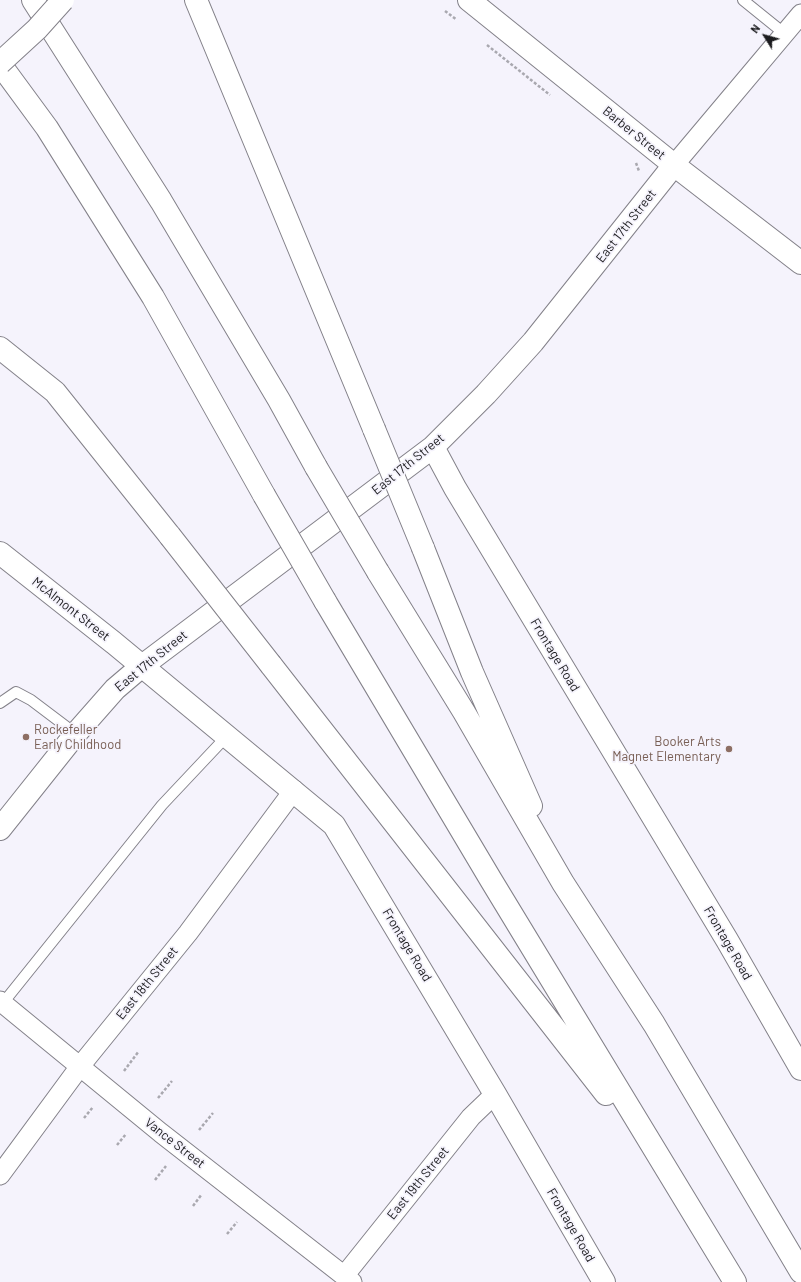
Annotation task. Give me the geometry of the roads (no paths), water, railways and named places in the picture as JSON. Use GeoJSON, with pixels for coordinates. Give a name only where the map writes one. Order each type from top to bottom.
{"type":"FeatureCollection","features":[{"type":"Feature","properties":{"kind":"main road"},"geometry":{"type":"LineString","coordinates":[[33,0],[161,201],[279,400],[316,467],[378,572],[464,712],[563,883],[654,1024],[801,1272]]}},
{"type":"Feature","properties":{"kind":"main road"},"geometry":{"type":"LineString","coordinates":[[63,0],[37,29],[0,64],[47,128],[153,297],[325,601],[491,880],[735,1282]]}},
{"type":"Feature","properties":{"kind":"main road","name":"Barber Street"},"geometry":{"type":"LineString","coordinates":[[469,0],[674,165],[801,263]]}},
{"type":"Feature","properties":{"kind":"main road"},"geometry":{"type":"LineString","coordinates":[[198,2],[423,548],[472,672],[512,759],[563,883]]}},
{"type":"Feature","properties":{"kind":"main road","name":"East 17th Street"},"geometry":{"type":"LineString","coordinates":[[0,830],[76,734],[115,690],[142,666],[433,447],[486,394],[533,342],[674,165]]}},
{"type":"Feature","properties":{"kind":"main road"},"geometry":{"type":"LineString","coordinates":[[0,348],[55,392],[497,952],[678,1187]]}},
{"type":"Feature","properties":{"kind":"main road","name":"Frontage Road"},"geometry":{"type":"LineString","coordinates":[[433,447],[459,495],[727,940],[801,1069]]}},
{"type":"Feature","properties":{"kind":"main road","name":"McAlmont Street"},"geometry":{"type":"LineString","coordinates":[[0,553],[142,666]]}},
{"type":"Feature","properties":{"kind":"main road","name":"Frontage Road"},"geometry":{"type":"LineString","coordinates":[[142,666],[226,737],[294,790],[334,825],[496,1094],[604,1282]]}},
{"type":"Feature","properties":{"kind":"street","name":"East 17th Street"},"geometry":{"type":"LineString","coordinates":[[674,165],[801,14]]}},
{"type":"Feature","properties":{"kind":"street","name":"East 18th Street"},"geometry":{"type":"LineString","coordinates":[[0,1175],[81,1066],[188,933],[294,790]]}},
{"type":"Feature","properties":{"kind":"street","name":"Vance Street"},"geometry":{"type":"LineString","coordinates":[[2,1002],[161,1133],[348,1279]]}},
{"type":"Feature","properties":{"kind":"street","name":"East 19th Street"},"geometry":{"type":"LineString","coordinates":[[348,1279],[471,1117],[496,1094]]}},
{"type":"Feature","properties":{"kind":"lane"},"geometry":{"type":"LineString","coordinates":[[743,0],[785,34]]}},
{"type":"Feature","properties":{"kind":"lane"},"geometry":{"type":"LineString","coordinates":[[0,703],[16,692],[30,700],[76,734]]}},
{"type":"Feature","properties":{"kind":"lane"},"geometry":{"type":"LineString","coordinates":[[2,1002],[162,805],[226,737]]}},
{"type":"Feature","properties":{"kind":"place","name":"Rockefeller Early Childhood"},"geometry":{"type":"Point","coordinates":[26,737]}},
{"type":"Feature","properties":{"kind":"place","name":"Booker Arts Magnet Elementary"},"geometry":{"type":"Point","coordinates":[729,749]}}]}
